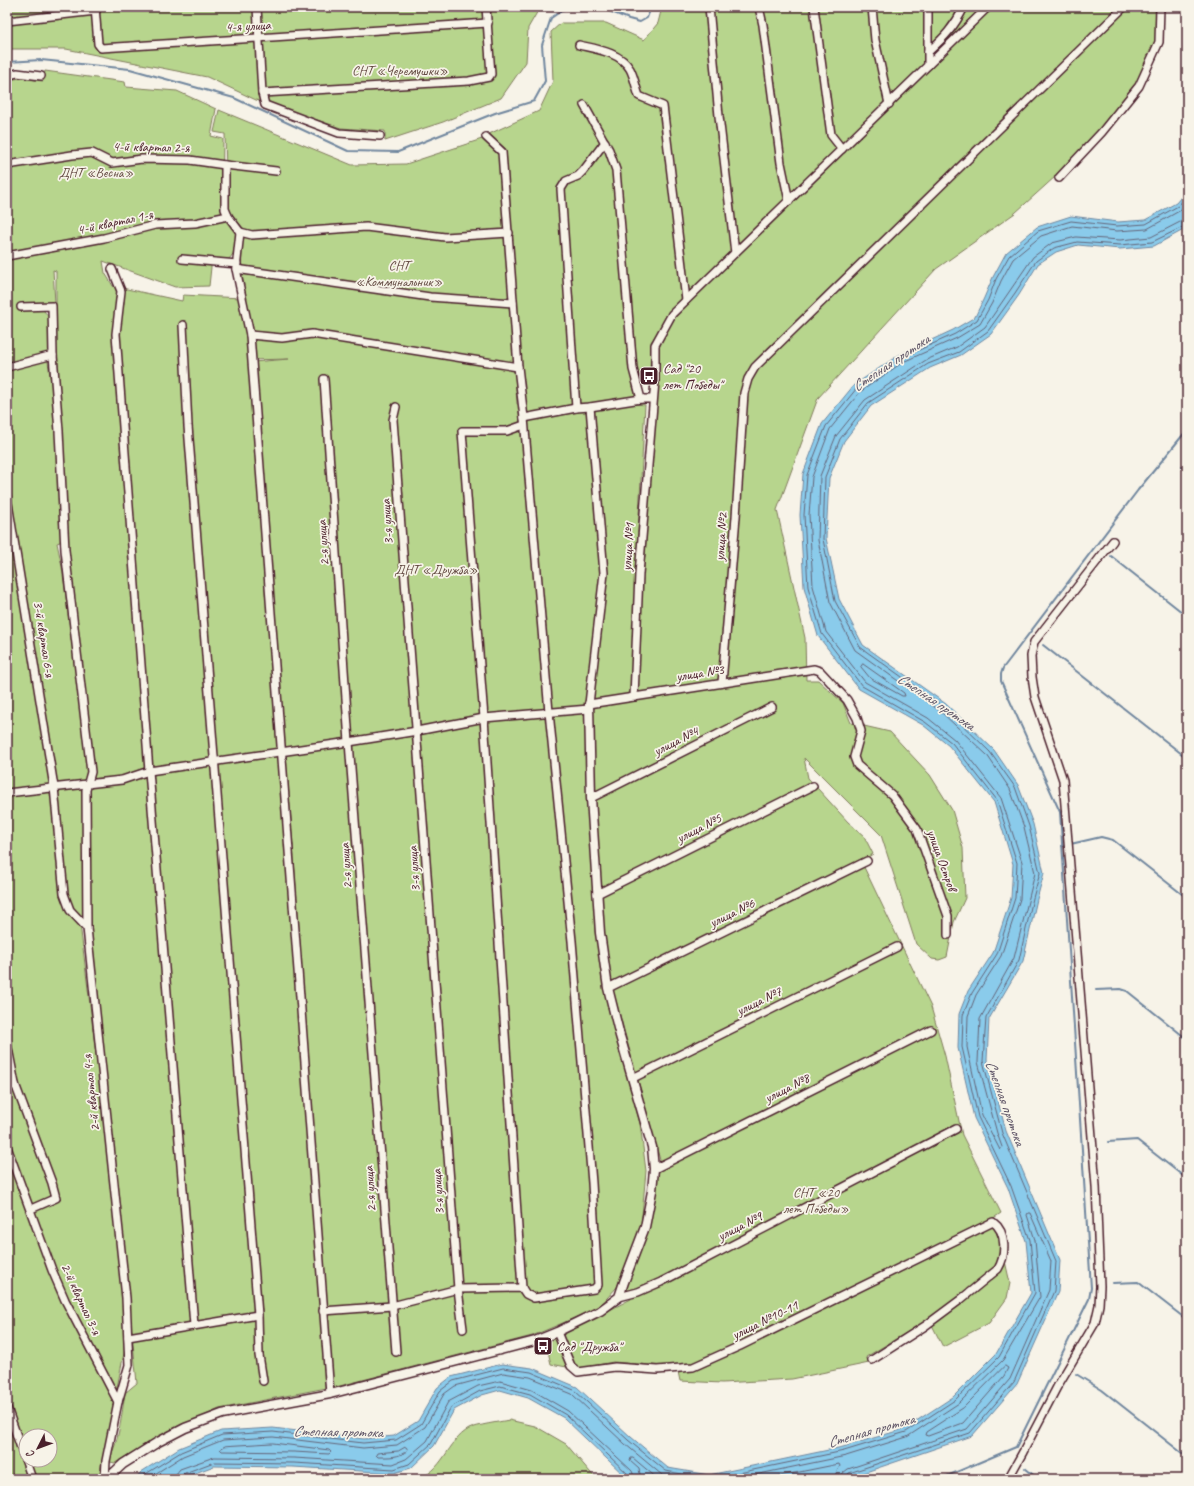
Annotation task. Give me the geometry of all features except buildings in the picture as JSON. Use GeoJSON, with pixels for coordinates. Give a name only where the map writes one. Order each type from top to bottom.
{"type":"FeatureCollection","features":[{"type":"Feature","properties":{"kind":"street"},"geometry":{"type":"LineString","coordinates":[[257,7],[262,93],[265,106],[339,133],[380,136]]}},
{"type":"Feature","properties":{"kind":"street"},"geometry":{"type":"LineString","coordinates":[[262,93],[469,81],[489,77],[491,74],[486,7]]}},
{"type":"Feature","properties":{"kind":"street"},"geometry":{"type":"LineString","coordinates":[[709,7],[719,116],[735,253]]}},
{"type":"Feature","properties":{"kind":"street"},"geometry":{"type":"LineString","coordinates":[[759,7],[763,25],[780,163],[789,201]]}},
{"type":"Feature","properties":{"kind":"street"},"geometry":{"type":"LineString","coordinates":[[814,7],[831,135],[842,149]]}},
{"type":"Feature","properties":{"kind":"street"},"geometry":{"type":"LineString","coordinates":[[872,7],[875,40],[888,104]]}},
{"type":"Feature","properties":{"kind":"street"},"geometry":{"type":"LineString","coordinates":[[928,7],[928,65]]}},
{"type":"Feature","properties":{"kind":"street"},"geometry":{"type":"LineString","coordinates":[[928,52],[958,21],[964,7]]}},
{"type":"Feature","properties":{"kind":"street","name":"улица №1"},"geometry":{"type":"LineString","coordinates":[[634,697],[639,574],[653,399],[655,345],[672,314],[988,7]]}},
{"type":"Feature","properties":{"kind":"street","name":"улица №2"},"geometry":{"type":"LineString","coordinates":[[722,683],[736,517],[744,393],[748,379],[755,367],[1124,7]]}},
{"type":"Feature","properties":{"kind":"street"},"geometry":{"type":"LineString","coordinates":[[1059,178],[1102,132],[1139,86],[1159,42],[1160,7]]}},
{"type":"Feature","properties":{"kind":"street"},"geometry":{"type":"LineString","coordinates":[[7,21],[95,9]]}},
{"type":"Feature","properties":{"kind":"street","name":"4-я улица"},"geometry":{"type":"LineString","coordinates":[[95,9],[98,44],[101,48],[488,24]]}},
{"type":"Feature","properties":{"kind":"street"},"geometry":{"type":"LineString","coordinates":[[579,45],[600,49],[618,57],[630,69],[639,96],[662,106],[686,300]]}},
{"type":"Feature","properties":{"kind":"street"},"geometry":{"type":"LineString","coordinates":[[7,76],[18,73],[41,76]]}},
{"type":"Feature","properties":{"kind":"street"},"geometry":{"type":"LineString","coordinates":[[584,105],[605,142],[616,170],[633,368],[641,399]]}},
{"type":"Feature","properties":{"kind":"street"},"geometry":{"type":"LineString","coordinates":[[486,137],[502,152],[518,368],[524,421],[549,712],[573,949],[592,1183],[598,1285],[594,1289],[534,1298],[526,1294],[522,1288],[484,718],[462,431],[507,431],[524,421],[576,408],[641,399],[653,399]]}},
{"type":"Feature","properties":{"kind":"street"},"geometry":{"type":"LineString","coordinates":[[576,408],[561,189],[566,180],[578,176],[584,171],[605,142]]}},
{"type":"Feature","properties":{"kind":"street","name":"4-й квартал 2-я"},"geometry":{"type":"LineString","coordinates":[[7,165],[72,154],[92,153],[112,162],[142,159],[190,160],[276,170]]}},
{"type":"Feature","properties":{"kind":"street"},"geometry":{"type":"LineString","coordinates":[[225,165],[225,209],[228,216],[240,232],[252,235],[366,227],[445,237],[508,233]]}},
{"type":"Feature","properties":{"kind":"street","name":"4-й квартал 1-я"},"geometry":{"type":"LineString","coordinates":[[7,256],[104,238],[155,225],[195,223],[228,216]]}},
{"type":"Feature","properties":{"kind":"street"},"geometry":{"type":"LineString","coordinates":[[240,232],[236,266],[250,335],[330,1394]]}},
{"type":"Feature","properties":{"kind":"street"},"geometry":{"type":"LineString","coordinates":[[182,259],[236,266],[430,297],[513,303]]}},
{"type":"Feature","properties":{"kind":"street"},"geometry":{"type":"LineString","coordinates":[[112,269],[121,291],[116,334],[148,771],[194,1325]]}},
{"type":"Feature","properties":{"kind":"street","name":"2-й квартал 4-я"},"geometry":{"type":"LineString","coordinates":[[21,307],[52,306],[53,355],[59,431],[65,550],[91,772],[86,790],[87,928],[126,1298],[129,1365],[118,1402]]}},
{"type":"Feature","properties":{"kind":"street"},"geometry":{"type":"LineString","coordinates":[[183,325],[188,426],[258,1315],[259,1356],[263,1381]]}},
{"type":"Feature","properties":{"kind":"street"},"geometry":{"type":"LineString","coordinates":[[250,335],[282,338],[312,334],[518,368]]}},
{"type":"Feature","properties":{"kind":"street"},"geometry":{"type":"LineString","coordinates":[[7,367],[53,355]]}},
{"type":"Feature","properties":{"kind":"street","name":"2-я улица"},"geometry":{"type":"LineString","coordinates":[[324,379],[349,742],[396,1352]]}},
{"type":"Feature","properties":{"kind":"street"},"geometry":{"type":"LineString","coordinates":[[106,1479],[123,1464],[158,1442],[185,1428],[222,1414],[330,1394],[534,1341],[557,1332],[600,1311],[619,1298],[645,1227],[650,1204],[654,1169],[652,1147],[620,1036],[608,988],[600,933],[591,798],[589,706],[604,572],[590,407]]}},
{"type":"Feature","properties":{"kind":"street","name":"3-я улица"},"geometry":{"type":"LineString","coordinates":[[396,408],[393,420],[458,1289],[463,1329]]}},
{"type":"Feature","properties":{"kind":"street","name":"3-й квартал 6-я"},"geometry":{"type":"LineString","coordinates":[[7,496],[54,787]]}},
{"type":"Feature","properties":{"kind":"street"},"geometry":{"type":"LineString","coordinates":[[1008,1479],[1057,1386],[1095,1323],[1099,1305],[1100,1286],[1096,1186],[1063,780],[1035,697],[1031,656],[1034,642],[1113,541]]}},
{"type":"Feature","properties":{"kind":"street","name":"улица №3"},"geometry":{"type":"LineString","coordinates":[[7,793],[122,780],[148,771],[349,742],[484,718],[549,712],[589,706],[634,697],[814,669]]}},
{"type":"Feature","properties":{"kind":"street","name":"улица Остров"},"geometry":{"type":"LineString","coordinates":[[814,669],[820,671],[847,700],[857,718],[862,731],[854,757],[857,765],[892,795],[917,829],[948,916],[948,934]]}},
{"type":"Feature","properties":{"kind":"street","name":"улица №4"},"geometry":{"type":"LineString","coordinates":[[591,798],[772,707]]}},
{"type":"Feature","properties":{"kind":"street","name":"улица №5"},"geometry":{"type":"LineString","coordinates":[[597,894],[812,786]]}},
{"type":"Feature","properties":{"kind":"street"},"geometry":{"type":"LineString","coordinates":[[54,787],[64,894],[70,910],[87,928]]}},
{"type":"Feature","properties":{"kind":"street","name":"улица №6"},"geometry":{"type":"LineString","coordinates":[[608,988],[867,861]]}},
{"type":"Feature","properties":{"kind":"street","name":"улица №7"},"geometry":{"type":"LineString","coordinates":[[633,1078],[897,947]]}},
{"type":"Feature","properties":{"kind":"street","name":"улица №8"},"geometry":{"type":"LineString","coordinates":[[654,1169],[932,1030]]}},
{"type":"Feature","properties":{"kind":"street"},"geometry":{"type":"LineString","coordinates":[[7,1043],[15,1084],[52,1183],[56,1198],[31,1209]]}},
{"type":"Feature","properties":{"kind":"street"},"geometry":{"type":"LineString","coordinates":[[7,1088],[15,1084]]}},
{"type":"Feature","properties":{"kind":"street","name":"улица №9"},"geometry":{"type":"LineString","coordinates":[[619,1298],[661,1282],[956,1129]]}},
{"type":"Feature","properties":{"kind":"street","name":"2-й квартал 3-я"},"geometry":{"type":"LineString","coordinates":[[7,1147],[52,1270],[118,1402]]}},
{"type":"Feature","properties":{"kind":"street","name":"улица №10-11"},"geometry":{"type":"LineString","coordinates":[[557,1332],[571,1366],[578,1372],[615,1367],[657,1370],[693,1367],[740,1346],[993,1222],[999,1226],[1003,1235],[1002,1263],[998,1269],[932,1320],[872,1360]]}},
{"type":"Feature","properties":{"kind":"street"},"geometry":{"type":"LineString","coordinates":[[323,1311],[392,1306],[458,1289],[522,1288]]}},
{"type":"Feature","properties":{"kind":"street"},"geometry":{"type":"LineString","coordinates":[[128,1337],[258,1315]]}},
{"type":"Feature","properties":{"kind":"street"},"geometry":{"type":"LineString","coordinates":[[106,1479],[106,1461],[118,1402]]}},
{"type":"Feature","properties":{"kind":"street"},"geometry":{"type":"LineString","coordinates":[[7,1408],[32,1479]]}},
{"type":"Feature","properties":{"kind":"green space","name":"СНТ «Черемушки»"},"geometry":{"type":"Polygon","coordinates":[[[7,7],[542,7],[539,9],[528,28],[526,62],[501,98],[443,122],[385,141],[385,131],[341,128],[256,100],[207,77],[66,49],[7,49],[7,7]]]}},
{"type":"Feature","properties":{"kind":"green space"},"geometry":{"type":"Polygon","coordinates":[[[662,7],[982,7],[673,309],[651,342],[650,375],[631,376],[637,404],[645,405],[636,569],[644,568],[659,348],[670,323],[700,291],[993,7],[1157,7],[1156,41],[1136,83],[1099,129],[1056,176],[1015,213],[936,269],[818,398],[777,510],[805,638],[806,680],[818,680],[843,703],[851,723],[890,732],[930,775],[952,810],[963,848],[965,898],[954,922],[947,957],[939,960],[932,959],[916,944],[881,835],[804,758],[808,778],[848,822],[864,836],[873,854],[861,861],[931,1007],[945,1056],[962,1135],[1001,1213],[992,1219],[997,1226],[1010,1283],[1007,1298],[989,1323],[943,1347],[929,1319],[866,1357],[869,1363],[792,1379],[722,1383],[680,1381],[677,1367],[613,1362],[577,1369],[551,1364],[546,1343],[631,1299],[626,1285],[648,1226],[656,1191],[660,1160],[607,969],[602,914],[591,718],[605,575],[601,575],[592,671],[585,717],[595,931],[609,1011],[640,1123],[646,1171],[641,1227],[617,1287],[598,1308],[532,1336],[332,1388],[292,832],[253,362],[289,359],[248,360],[326,1388],[219,1409],[160,1436],[115,1463],[106,1461],[114,1448],[117,1439],[125,1393],[137,1383],[90,916],[90,789],[93,771],[68,548],[56,346],[56,271],[53,270],[55,303],[17,305],[18,309],[43,310],[50,318],[48,362],[58,431],[62,541],[57,543],[62,567],[89,774],[87,781],[83,783],[87,865],[85,908],[80,924],[124,1298],[124,1353],[99,1476],[97,1479],[7,1479],[7,81],[19,78],[43,81],[45,71],[125,82],[126,87],[177,91],[216,109],[211,136],[223,139],[222,221],[228,221],[234,226],[237,232],[233,254],[229,259],[212,258],[209,286],[175,287],[103,261],[105,273],[113,286],[182,301],[183,295],[241,298],[242,237],[244,229],[227,209],[225,134],[214,132],[219,110],[352,165],[406,164],[482,139],[500,153],[517,404],[524,404],[506,149],[489,134],[539,111],[553,81],[551,32],[561,23],[606,23],[644,40],[658,23],[662,7]]]}},
{"type":"Feature","properties":{"kind":"green space"},"geometry":{"type":"Polygon","coordinates":[[[509,1420],[535,1426],[566,1444],[596,1479],[416,1479],[425,1476],[433,1470],[455,1441],[469,1429],[509,1420]]]}},
{"type":"Feature","properties":{"kind":"water","name":"Степная протока"},"geometry":{"type":"Polygon","coordinates":[[[1187,190],[1187,228],[1154,246],[1120,249],[1078,245],[1056,252],[1038,264],[1019,295],[991,334],[961,355],[930,368],[871,406],[844,441],[829,478],[826,538],[839,599],[863,645],[946,704],[994,750],[1018,785],[1033,824],[1044,873],[1023,961],[989,1019],[987,1060],[1006,1131],[1060,1260],[1058,1292],[1017,1384],[972,1436],[842,1479],[628,1479],[564,1418],[528,1398],[500,1390],[482,1395],[454,1410],[434,1446],[411,1468],[394,1473],[293,1467],[214,1466],[179,1479],[135,1479],[141,1472],[179,1448],[221,1431],[273,1428],[364,1439],[394,1436],[418,1421],[437,1388],[451,1377],[502,1364],[532,1368],[577,1387],[631,1437],[668,1468],[709,1475],[843,1447],[904,1429],[953,1397],[996,1354],[1031,1293],[1026,1241],[1008,1188],[974,1118],[958,1048],[959,1014],[968,991],[993,953],[1011,898],[1013,864],[994,802],[949,746],[923,725],[859,689],[818,636],[804,587],[800,515],[803,474],[822,424],[854,385],[899,355],[953,330],[975,317],[993,277],[1006,253],[1037,227],[1071,216],[1118,222],[1145,220],[1176,203],[1187,190]]]}},
{"type":"Feature","properties":{"kind":"waterway"},"geometry":{"type":"LineString","coordinates":[[7,62],[41,60],[130,69],[234,98],[348,151],[398,152],[495,113],[534,101],[545,81],[542,45],[551,18],[567,7]]}},
{"type":"Feature","properties":{"kind":"waterway"},"geometry":{"type":"LineString","coordinates":[[599,7],[640,22],[647,18],[651,7]]}},
{"type":"Feature","properties":{"kind":"waterway"},"geometry":{"type":"LineString","coordinates":[[940,1479],[1016,1447],[1089,1299],[1091,1288],[1060,812],[1001,681],[1001,674],[1003,668],[1138,490],[1187,430]]}},
{"type":"Feature","properties":{"kind":"waterway"},"geometry":{"type":"LineString","coordinates":[[1182,467],[1187,471]]}},
{"type":"Feature","properties":{"kind":"waterway"},"geometry":{"type":"LineString","coordinates":[[1111,556],[1187,616]]}},
{"type":"Feature","properties":{"kind":"waterway"},"geometry":{"type":"LineString","coordinates":[[1043,645],[1187,758]]}},
{"type":"Feature","properties":{"kind":"waterway"},"geometry":{"type":"LineString","coordinates":[[1062,846],[1101,837],[1113,840],[1187,898]]}},
{"type":"Feature","properties":{"kind":"waterway"},"geometry":{"type":"LineString","coordinates":[[1096,990],[1121,989],[1127,991],[1187,1039]]}},
{"type":"Feature","properties":{"kind":"waterway"},"geometry":{"type":"LineString","coordinates":[[1108,1142],[1137,1140],[1187,1179]]}},
{"type":"Feature","properties":{"kind":"waterway"},"geometry":{"type":"LineString","coordinates":[[1113,1283],[1138,1282],[1187,1320]]}},
{"type":"Feature","properties":{"kind":"waterway"},"geometry":{"type":"LineString","coordinates":[[1076,1374],[1102,1390],[1187,1457]]}},
{"type":"Feature","properties":{"kind":"waterway"},"geometry":{"type":"LineString","coordinates":[[1025,1468],[1038,1479]]}},
{"type":"Feature","properties":{"kind":"place","name":"Сад \"20 лет Победы\""},"geometry":{"type":"Point","coordinates":[649,376]}},
{"type":"Feature","properties":{"kind":"place","name":"Сад \"Дружба\""},"geometry":{"type":"Point","coordinates":[543,1346]}},
{"type":"Feature","properties":{"kind":"park label","name":"ДНТ «Весна»"},"geometry":{"type":"Point","coordinates":[96,172]}},
{"type":"Feature","properties":{"kind":"park label","name":"СНТ «Коммунальник»"},"geometry":{"type":"Point","coordinates":[399,274]}},
{"type":"Feature","properties":{"kind":"park label","name":"ДНТ «Дружба»"},"geometry":{"type":"Point","coordinates":[436,569]}},
{"type":"Feature","properties":{"kind":"park label","name":"СНТ «20 лет Победы»"},"geometry":{"type":"Point","coordinates":[816,1200]}}]}
